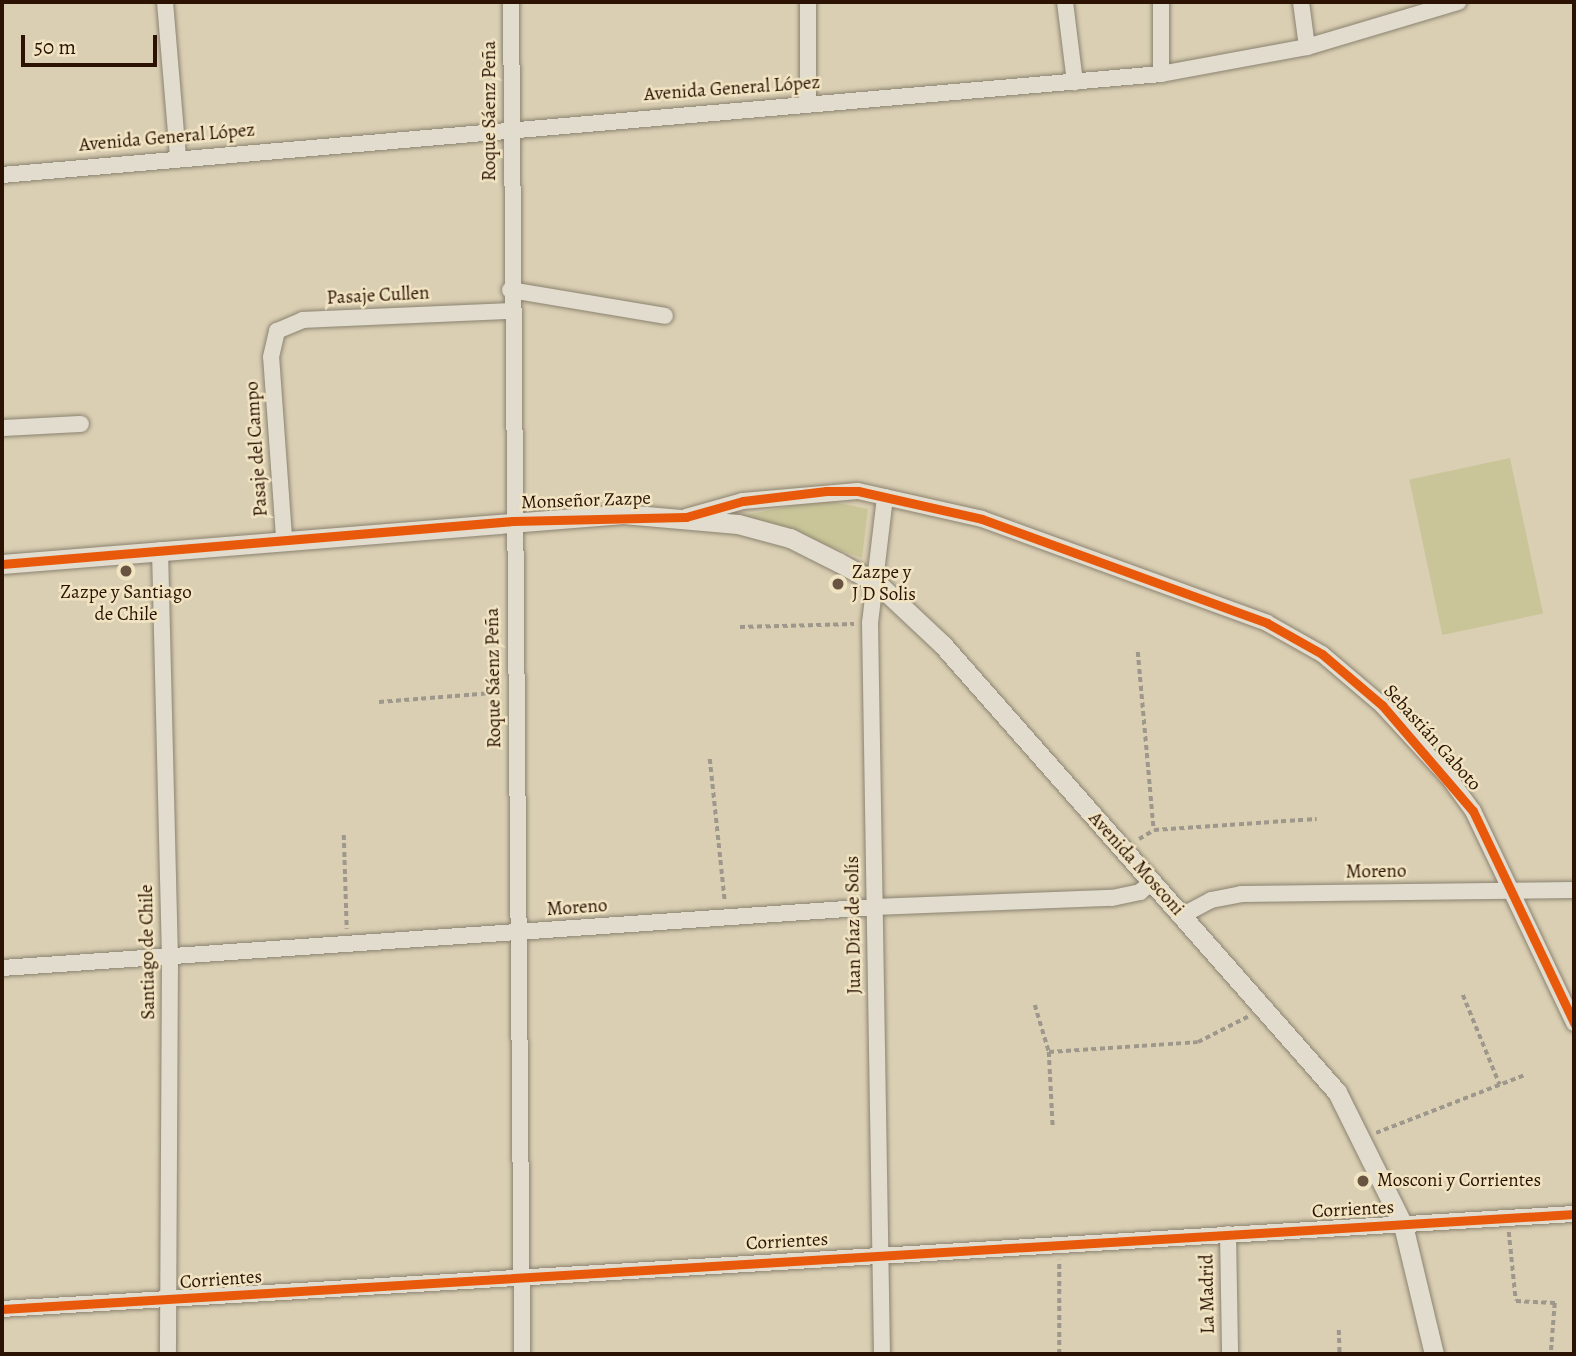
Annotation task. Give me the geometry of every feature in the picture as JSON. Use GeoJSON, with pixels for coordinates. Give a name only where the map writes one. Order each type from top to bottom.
{"type":"FeatureCollection","features":[{"type":"Feature","properties":{"kind":"street"},"geometry":{"type":"LineString","coordinates":[[166,2],[178,158]]}},
{"type":"Feature","properties":{"kind":"street","name":"Roque Sáenz Peña"},"geometry":{"type":"LineString","coordinates":[[510,2],[513,127],[510,311],[515,691],[523,933],[522,1354]]}},
{"type":"Feature","properties":{"kind":"street"},"geometry":{"type":"LineString","coordinates":[[808,2],[808,104]]}},
{"type":"Feature","properties":{"kind":"street"},"geometry":{"type":"LineString","coordinates":[[1065,2],[1075,82]]}},
{"type":"Feature","properties":{"kind":"street"},"geometry":{"type":"LineString","coordinates":[[1161,2],[1161,74]]}},
{"type":"Feature","properties":{"kind":"street"},"geometry":{"type":"LineString","coordinates":[[1301,2],[1307,47]]}},
{"type":"Feature","properties":{"kind":"street","name":"Avenida General López"},"geometry":{"type":"LineString","coordinates":[[2,175],[513,127],[1161,74],[1307,47],[1440,5],[1458,2]]}},
{"type":"Feature","properties":{"kind":"street"},"geometry":{"type":"LineString","coordinates":[[510,290],[665,316]]}},
{"type":"Feature","properties":{"kind":"street","name":"Pasaje Cullen"},"geometry":{"type":"LineString","coordinates":[[271,358],[277,331],[303,320],[510,311]]}},
{"type":"Feature","properties":{"kind":"street","name":"Pasaje del Campo"},"geometry":{"type":"LineString","coordinates":[[271,358],[284,537]]}},
{"type":"Feature","properties":{"kind":"street"},"geometry":{"type":"LineString","coordinates":[[2,428],[80,424]]}},
{"type":"Feature","properties":{"kind":"street","name":"Monseñor Zazpe"},"geometry":{"type":"LineString","coordinates":[[2,564],[284,537],[513,521],[687,517],[743,501],[826,491],[884,497],[982,519],[1158,578]]}},
{"type":"Feature","properties":{"kind":"street","name":"Juan Díaz de Solís"},"geometry":{"type":"LineString","coordinates":[[882,1354],[870,624],[878,584],[884,497]]}},
{"type":"Feature","properties":{"kind":"street","name":"Avenida Mosconi"},"geometry":{"type":"LineString","coordinates":[[687,517],[790,538],[878,584],[942,644],[1122,849],[1266,1007],[1337,1092],[1364,1138],[1404,1225],[1434,1354]]}},
{"type":"Feature","properties":{"kind":"street","name":"Santiago de Chile"},"geometry":{"type":"LineString","coordinates":[[160,550],[170,958],[168,1354]]}},
{"type":"Feature","properties":{"kind":"street","name":"Sebastián Gaboto"},"geometry":{"type":"LineString","coordinates":[[1158,578],[1267,623],[1322,654],[1382,705],[1473,811],[1508,890],[1574,1023]]}},
{"type":"Feature","properties":{"kind":"street","name":"Moreno"},"geometry":{"type":"LineString","coordinates":[[2,968],[874,907],[1112,898],[1140,892],[1152,881]]}},
{"type":"Feature","properties":{"kind":"street","name":"Moreno"},"geometry":{"type":"LineString","coordinates":[[1183,915],[1211,900],[1241,894],[1574,890]]}},
{"type":"Feature","properties":{"kind":"street","name":"Corrientes"},"geometry":{"type":"LineString","coordinates":[[2,1310],[168,1302],[522,1275],[1574,1214]]}},
{"type":"Feature","properties":{"kind":"street","name":"La Madrid"},"geometry":{"type":"LineString","coordinates":[[1228,1234],[1230,1354]]}},
{"type":"Feature","properties":{"kind":"path"},"geometry":{"type":"LineString","coordinates":[[740,626],[870,624]]}},
{"type":"Feature","properties":{"kind":"path"},"geometry":{"type":"LineString","coordinates":[[1138,652],[1154,831]]}},
{"type":"Feature","properties":{"kind":"path"},"geometry":{"type":"LineString","coordinates":[[379,702],[515,691]]}},
{"type":"Feature","properties":{"kind":"path"},"geometry":{"type":"LineString","coordinates":[[710,759],[728,918]]}},
{"type":"Feature","properties":{"kind":"path"},"geometry":{"type":"LineString","coordinates":[[1122,849],[1154,831],[1318,819]]}},
{"type":"Feature","properties":{"kind":"path"},"geometry":{"type":"LineString","coordinates":[[344,835],[348,945]]}},
{"type":"Feature","properties":{"kind":"path"},"geometry":{"type":"LineString","coordinates":[[1463,995],[1500,1085]]}},
{"type":"Feature","properties":{"kind":"path"},"geometry":{"type":"LineString","coordinates":[[1035,1005],[1049,1052],[1053,1128]]}},
{"type":"Feature","properties":{"kind":"path"},"geometry":{"type":"LineString","coordinates":[[1049,1052],[1198,1042],[1266,1007]]}},
{"type":"Feature","properties":{"kind":"path"},"geometry":{"type":"LineString","coordinates":[[1364,1138],[1525,1075]]}},
{"type":"Feature","properties":{"kind":"path"},"geometry":{"type":"LineString","coordinates":[[1508,1216],[1516,1301],[1555,1303],[1552,1354]]}},
{"type":"Feature","properties":{"kind":"path"},"geometry":{"type":"LineString","coordinates":[[1059,1244],[1059,1354]]}},
{"type":"Feature","properties":{"kind":"path"},"geometry":{"type":"LineString","coordinates":[[1339,1330],[1340,1354]]}},
{"type":"Feature","properties":{"kind":"shaded area"},"geometry":{"type":"Polygon","coordinates":[[[1510,458],[1543,614],[1442,635],[1409,479],[1510,458]]]}},
{"type":"Feature","properties":{"kind":"shaded area"},"geometry":{"type":"Polygon","coordinates":[[[824,500],[868,509],[862,558],[745,515],[824,500]]]}},
{"type":"Feature","properties":{"kind":"cycle path"},"geometry":{"type":"LineString","coordinates":[[2,564],[513,521],[686,517],[743,501],[826,491],[858,491],[982,519],[1267,623],[1322,654],[1382,705],[1473,811],[1574,1023]]}},
{"type":"Feature","properties":{"kind":"cycle path"},"geometry":{"type":"LineString","coordinates":[[2,1309],[1574,1214]]}},
{"type":"Feature","properties":{"kind":"place","name":"Zazpe y Santiago de Chile"},"geometry":{"type":"Point","coordinates":[126,571]}},
{"type":"Feature","properties":{"kind":"place","name":"Zazpe y J D Solis"},"geometry":{"type":"Point","coordinates":[838,584]}},
{"type":"Feature","properties":{"kind":"place","name":"Mosconi y Corrientes"},"geometry":{"type":"Point","coordinates":[1363,1181]}}]}
